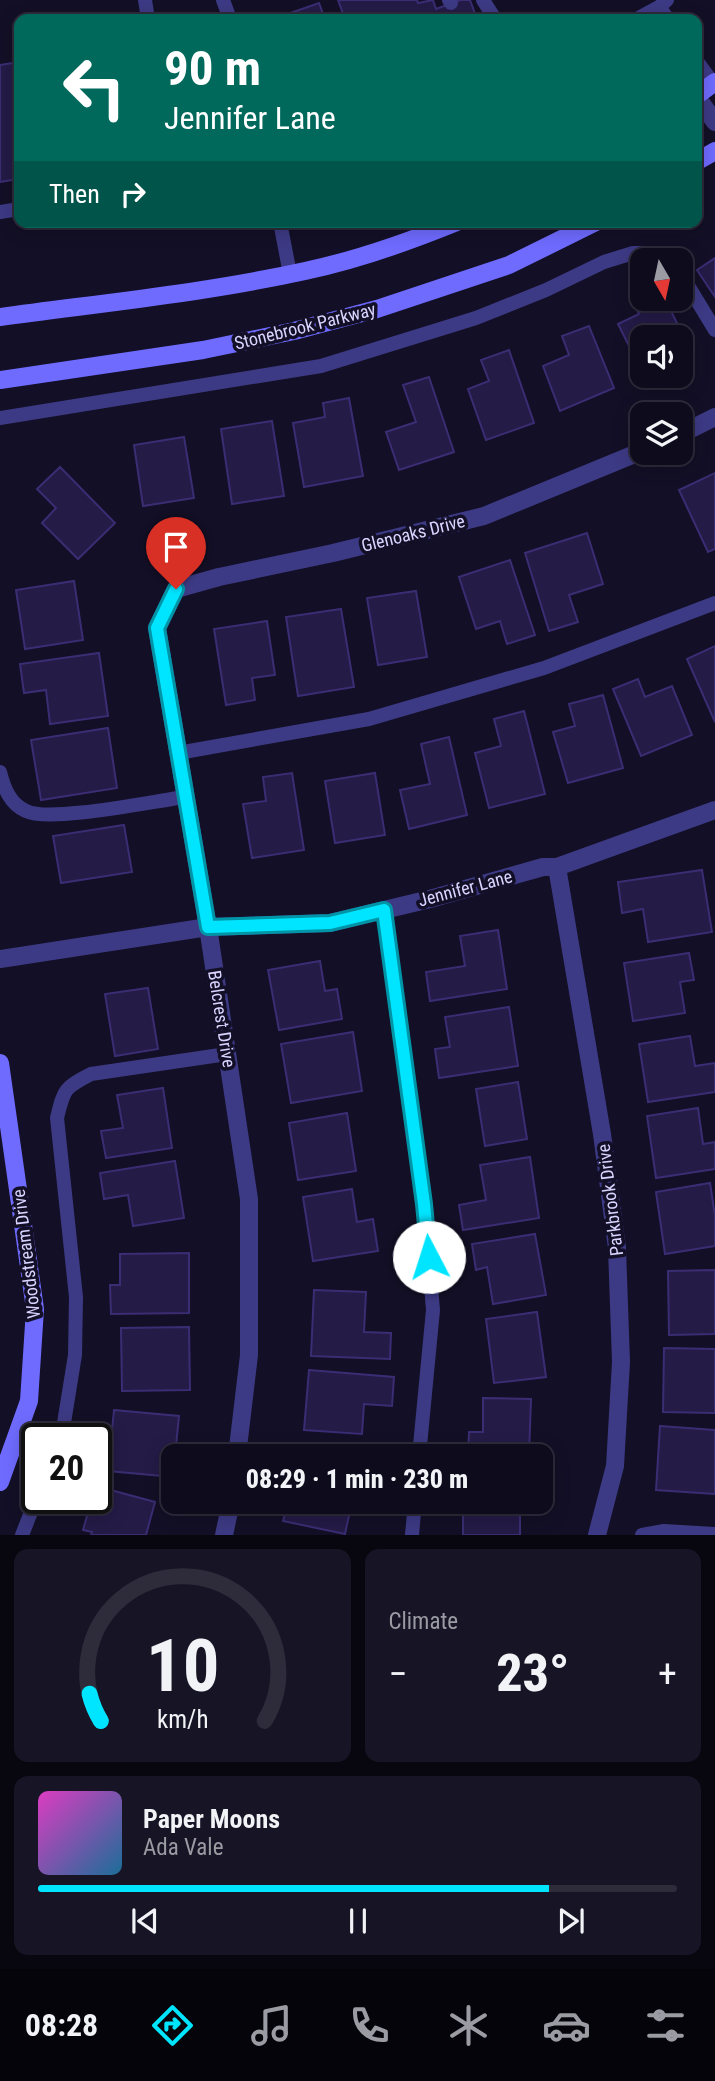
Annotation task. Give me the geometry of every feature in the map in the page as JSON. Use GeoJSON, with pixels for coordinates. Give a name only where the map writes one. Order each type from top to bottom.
{"type":"FeatureCollection","features":[{"type":"Feature","properties":{"kind":"main road"},"geometry":{"type":"LineString","coordinates":[[0,317],[290,274],[401,245],[442,228]]}},
{"type":"Feature","properties":{"kind":"main road","name":"Stonebrook Parkway"},"geometry":{"type":"LineString","coordinates":[[0,380],[203,350],[294,331],[377,309],[509,265],[584,228]]}},
{"type":"Feature","properties":{"kind":"main road","name":"Woodstream Drive"},"geometry":{"type":"LineString","coordinates":[[0,1063],[35,1309],[29,1401],[0,1482]]}},
{"type":"Feature","properties":{"kind":"street"},"geometry":{"type":"LineString","coordinates":[[702,104],[715,122]]}},
{"type":"Feature","properties":{"kind":"street"},"geometry":{"type":"LineString","coordinates":[[693,428],[715,417]]}},
{"type":"Feature","properties":{"kind":"street","name":"Glenoaks Drive"},"geometry":{"type":"LineString","coordinates":[[176,589],[484,516],[630,456]]}},
{"type":"Feature","properties":{"kind":"street","name":"Belcrest Drive"},"geometry":{"type":"LineString","coordinates":[[176,589],[157,628],[208,927],[249,1199],[249,1355],[238,1444]]}},
{"type":"Feature","properties":{"kind":"street","name":"Jennifer Lane"},"geometry":{"type":"LineString","coordinates":[[0,959],[208,927],[330,923],[543,867],[557,867],[715,810]]}},
{"type":"Feature","properties":{"kind":"street","name":"Parkbrook Drive"},"geometry":{"type":"LineString","coordinates":[[557,867],[602,1134],[617,1248],[621,1362],[615,1466],[597,1535]]}},
{"type":"Feature","properties":{"kind":"street"},"geometry":{"type":"LineString","coordinates":[[224,1535],[229,1514]]}},
{"type":"Feature","properties":{"kind":"lane"},"geometry":{"type":"LineString","coordinates":[[645,14],[663,3]]}},
{"type":"Feature","properties":{"kind":"lane"},"geometry":{"type":"LineString","coordinates":[[702,68],[714,83]]}},
{"type":"Feature","properties":{"kind":"lane"},"geometry":{"type":"LineString","coordinates":[[281,228],[290,274]]}},
{"type":"Feature","properties":{"kind":"lane"},"geometry":{"type":"LineString","coordinates":[[0,418],[321,366],[476,318],[546,290],[604,262],[630,254]]}},
{"type":"Feature","properties":{"kind":"lane"},"geometry":{"type":"LineString","coordinates":[[693,294],[715,330]]}},
{"type":"Feature","properties":{"kind":"lane"},"geometry":{"type":"LineString","coordinates":[[178,753],[369,719],[544,668],[715,603]]}},
{"type":"Feature","properties":{"kind":"lane"},"geometry":{"type":"LineString","coordinates":[[0,772],[8,797],[26,811],[50,816],[185,797]]}},
{"type":"Feature","properties":{"kind":"lane"},"geometry":{"type":"LineString","coordinates":[[384,910],[424,1204],[433,1310],[420,1444]]}},
{"type":"Feature","properties":{"kind":"lane"},"geometry":{"type":"LineString","coordinates":[[64,1423],[75,1355],[76,1297],[57,1118],[63,1093],[72,1084],[91,1074],[227,1054]]}},
{"type":"Feature","properties":{"kind":"lane"},"geometry":{"type":"LineString","coordinates":[[22,1535],[30,1514]]}},
{"type":"Feature","properties":{"kind":"lane"},"geometry":{"type":"LineString","coordinates":[[412,1535],[414,1514]]}},
{"type":"Feature","properties":{"kind":"lane"},"geometry":{"type":"LineString","coordinates":[[642,1535],[664,1531],[715,1534]]}},
{"type":"Feature","properties":{"kind":"building"},"geometry":{"type":"Polygon","coordinates":[[[338,0],[417,0],[418,3],[433,0],[436,9],[461,0],[470,0],[475,14],[343,14],[338,0]]]}},
{"type":"Feature","properties":{"kind":"building"},"geometry":{"type":"Polygon","coordinates":[[[319,3],[323,14],[288,14],[319,3]]]}},
{"type":"Feature","properties":{"kind":"building"},"geometry":{"type":"Polygon","coordinates":[[[14,63],[14,180],[0,182],[0,65],[14,63]]]}},
{"type":"Feature","properties":{"kind":"building"},"geometry":{"type":"Polygon","coordinates":[[[715,258],[715,297],[697,270],[715,258]]]}},
{"type":"Feature","properties":{"kind":"building"},"geometry":{"type":"Polygon","coordinates":[[[638,312],[672,312],[678,325],[630,325],[630,348],[618,324],[639,314],[638,312]]]}},
{"type":"Feature","properties":{"kind":"building"},"geometry":{"type":"Polygon","coordinates":[[[589,326],[614,388],[560,411],[543,366],[569,355],[562,336],[589,326]]]}},
{"type":"Feature","properties":{"kind":"building"},"geometry":{"type":"Polygon","coordinates":[[[509,350],[534,423],[486,440],[468,389],[489,381],[481,360],[509,350]]]}},
{"type":"Feature","properties":{"kind":"building"},"geometry":{"type":"Polygon","coordinates":[[[429,377],[454,452],[399,470],[386,432],[416,422],[403,385],[429,377]]]}},
{"type":"Feature","properties":{"kind":"building"},"geometry":{"type":"Polygon","coordinates":[[[349,398],[363,476],[304,487],[293,423],[325,417],[323,403],[349,398]]]}},
{"type":"Feature","properties":{"kind":"building"},"geometry":{"type":"Polygon","coordinates":[[[272,421],[284,496],[232,504],[221,429],[272,421]]]}},
{"type":"Feature","properties":{"kind":"building"},"geometry":{"type":"Polygon","coordinates":[[[184,437],[194,498],[143,506],[134,445],[184,437]]]}},
{"type":"Feature","properties":{"kind":"building"},"geometry":{"type":"Polygon","coordinates":[[[60,467],[115,523],[78,559],[42,523],[56,508],[37,489],[60,467]]]}},
{"type":"Feature","properties":{"kind":"building"},"geometry":{"type":"Polygon","coordinates":[[[715,473],[715,549],[708,552],[679,490],[715,473]]]}},
{"type":"Feature","properties":{"kind":"building"},"geometry":{"type":"Polygon","coordinates":[[[587,533],[603,584],[569,595],[578,622],[549,631],[525,553],[587,533]]]}},
{"type":"Feature","properties":{"kind":"building"},"geometry":{"type":"Polygon","coordinates":[[[510,560],[535,635],[507,644],[500,621],[476,629],[459,577],[510,560]]]}},
{"type":"Feature","properties":{"kind":"building"},"geometry":{"type":"Polygon","coordinates":[[[74,581],[83,640],[25,649],[16,590],[74,581]]]}},
{"type":"Feature","properties":{"kind":"building"},"geometry":{"type":"Polygon","coordinates":[[[416,591],[427,657],[378,665],[367,598],[416,591]]]}},
{"type":"Feature","properties":{"kind":"building"},"geometry":{"type":"Polygon","coordinates":[[[341,609],[354,687],[298,696],[286,617],[341,609]]]}},
{"type":"Feature","properties":{"kind":"building"},"geometry":{"type":"Polygon","coordinates":[[[267,621],[275,675],[252,678],[255,700],[226,705],[214,629],[267,621]]]}},
{"type":"Feature","properties":{"kind":"building"},"geometry":{"type":"Polygon","coordinates":[[[715,646],[715,722],[687,659],[715,646]]]}},
{"type":"Feature","properties":{"kind":"building"},"geometry":{"type":"Polygon","coordinates":[[[99,653],[108,716],[50,724],[46,690],[24,693],[20,664],[99,653]]]}},
{"type":"Feature","properties":{"kind":"building"},"geometry":{"type":"Polygon","coordinates":[[[638,679],[645,697],[672,686],[692,735],[641,756],[613,689],[638,679]]]}},
{"type":"Feature","properties":{"kind":"building"},"geometry":{"type":"Polygon","coordinates":[[[603,695],[623,768],[568,783],[553,732],[575,726],[569,704],[603,695]]]}},
{"type":"Feature","properties":{"kind":"building"},"geometry":{"type":"Polygon","coordinates":[[[524,711],[545,794],[489,808],[475,753],[501,746],[494,719],[524,711]]]}},
{"type":"Feature","properties":{"kind":"building"},"geometry":{"type":"Polygon","coordinates":[[[108,728],[117,788],[41,800],[31,740],[108,728]]]}},
{"type":"Feature","properties":{"kind":"building"},"geometry":{"type":"Polygon","coordinates":[[[449,737],[467,815],[409,829],[400,790],[430,784],[421,744],[449,737]]]}},
{"type":"Feature","properties":{"kind":"building"},"geometry":{"type":"Polygon","coordinates":[[[292,773],[304,850],[252,858],[243,804],[266,801],[263,777],[292,773]]]}},
{"type":"Feature","properties":{"kind":"building"},"geometry":{"type":"Polygon","coordinates":[[[375,773],[385,835],[335,843],[325,781],[375,773]]]}},
{"type":"Feature","properties":{"kind":"building"},"geometry":{"type":"Polygon","coordinates":[[[124,825],[132,872],[61,883],[53,836],[124,825]]]}},
{"type":"Feature","properties":{"kind":"building"},"geometry":{"type":"Polygon","coordinates":[[[702,870],[712,932],[648,942],[643,909],[622,913],[618,882],[702,870]]]}},
{"type":"Feature","properties":{"kind":"building"},"geometry":{"type":"Polygon","coordinates":[[[498,930],[507,989],[430,1001],[426,972],[465,966],[460,936],[498,930]]]}},
{"type":"Feature","properties":{"kind":"building"},"geometry":{"type":"Polygon","coordinates":[[[689,953],[694,980],[680,982],[685,1013],[633,1021],[624,963],[689,953]]]}},
{"type":"Feature","properties":{"kind":"building"},"geometry":{"type":"Polygon","coordinates":[[[320,961],[325,991],[337,989],[342,1019],[279,1030],[268,970],[320,961]]]}},
{"type":"Feature","properties":{"kind":"building"},"geometry":{"type":"Polygon","coordinates":[[[148,988],[158,1049],[115,1056],[105,994],[148,988]]]}},
{"type":"Feature","properties":{"kind":"building"},"geometry":{"type":"Polygon","coordinates":[[[509,1007],[518,1066],[439,1078],[435,1049],[450,1047],[445,1017],[509,1007]]]}},
{"type":"Feature","properties":{"kind":"building"},"geometry":{"type":"Polygon","coordinates":[[[353,1032],[362,1091],[291,1103],[281,1044],[353,1032]]]}},
{"type":"Feature","properties":{"kind":"building"},"geometry":{"type":"Polygon","coordinates":[[[690,1036],[695,1066],[715,1063],[715,1092],[648,1102],[639,1044],[690,1036]]]}},
{"type":"Feature","properties":{"kind":"building"},"geometry":{"type":"Polygon","coordinates":[[[518,1082],[527,1139],[485,1146],[476,1089],[518,1082]]]}},
{"type":"Feature","properties":{"kind":"building"},"geometry":{"type":"Polygon","coordinates":[[[163,1088],[172,1148],[106,1158],[101,1131],[123,1128],[117,1095],[163,1088]]]}},
{"type":"Feature","properties":{"kind":"building"},"geometry":{"type":"Polygon","coordinates":[[[698,1108],[703,1144],[715,1142],[715,1169],[656,1178],[647,1116],[698,1108]]]}},
{"type":"Feature","properties":{"kind":"building"},"geometry":{"type":"Polygon","coordinates":[[[347,1113],[356,1171],[298,1180],[289,1123],[347,1113]]]}},
{"type":"Feature","properties":{"kind":"building"},"geometry":{"type":"Polygon","coordinates":[[[530,1157],[539,1218],[463,1230],[459,1205],[486,1200],[480,1165],[530,1157]]]}},
{"type":"Feature","properties":{"kind":"building"},"geometry":{"type":"Polygon","coordinates":[[[175,1161],[184,1218],[133,1226],[128,1195],[104,1199],[100,1173],[175,1161]]]}},
{"type":"Feature","properties":{"kind":"building"},"geometry":{"type":"Polygon","coordinates":[[[710,1183],[715,1216],[715,1246],[665,1254],[656,1192],[710,1183]]]}},
{"type":"Feature","properties":{"kind":"building"},"geometry":{"type":"Polygon","coordinates":[[[352,1189],[357,1222],[373,1219],[378,1251],[313,1261],[303,1197],[352,1189]]]}},
{"type":"Feature","properties":{"kind":"building"},"geometry":{"type":"Polygon","coordinates":[[[535,1234],[546,1295],[493,1304],[487,1267],[476,1270],[472,1244],[535,1234]]]}},
{"type":"Feature","properties":{"kind":"building"},"geometry":{"type":"Polygon","coordinates":[[[189,1253],[189,1313],[111,1314],[110,1285],[120,1285],[120,1254],[189,1253]]]}},
{"type":"Feature","properties":{"kind":"building"},"geometry":{"type":"Polygon","coordinates":[[[715,1270],[715,1334],[669,1335],[668,1271],[715,1270]]]}},
{"type":"Feature","properties":{"kind":"building"},"geometry":{"type":"Polygon","coordinates":[[[314,1290],[366,1292],[364,1332],[391,1333],[390,1359],[311,1356],[314,1290]]]}},
{"type":"Feature","properties":{"kind":"building"},"geometry":{"type":"Polygon","coordinates":[[[537,1312],[546,1377],[494,1383],[486,1319],[537,1312]]]}},
{"type":"Feature","properties":{"kind":"building"},"geometry":{"type":"Polygon","coordinates":[[[189,1327],[190,1390],[122,1391],[121,1328],[189,1327]]]}},
{"type":"Feature","properties":{"kind":"building"},"geometry":{"type":"Polygon","coordinates":[[[664,1348],[715,1349],[715,1413],[663,1412],[664,1348]]]}},
{"type":"Feature","properties":{"kind":"building"},"geometry":{"type":"Polygon","coordinates":[[[309,1370],[394,1377],[392,1406],[364,1404],[362,1434],[304,1430],[309,1370]]]}},
{"type":"Feature","properties":{"kind":"building"},"geometry":{"type":"Polygon","coordinates":[[[483,1398],[531,1399],[529,1444],[468,1444],[469,1432],[483,1432],[483,1398]]]}},
{"type":"Feature","properties":{"kind":"building"},"geometry":{"type":"Polygon","coordinates":[[[114,1410],[179,1416],[176,1444],[161,1444],[161,1476],[112,1471],[114,1410]]]}},
{"type":"Feature","properties":{"kind":"building"},"geometry":{"type":"Polygon","coordinates":[[[660,1426],[715,1430],[715,1494],[656,1490],[660,1426]]]}},
{"type":"Feature","properties":{"kind":"building"},"geometry":{"type":"Polygon","coordinates":[[[112,1490],[155,1502],[146,1535],[91,1535],[92,1532],[83,1530],[88,1514],[112,1514],[112,1490]]]}},
{"type":"Feature","properties":{"kind":"building"},"geometry":{"type":"Polygon","coordinates":[[[285,1514],[349,1514],[345,1534],[283,1521],[285,1514]]]}},
{"type":"Feature","properties":{"kind":"building"},"geometry":{"type":"Polygon","coordinates":[[[463,1514],[520,1514],[520,1535],[463,1535],[463,1514]]]}},
{"type":"Feature","properties":{"kind":"route"},"geometry":{"type":"LineString","coordinates":[[176,589],[157,628],[208,927],[330,923],[384,910],[429,1257]]}}]}
